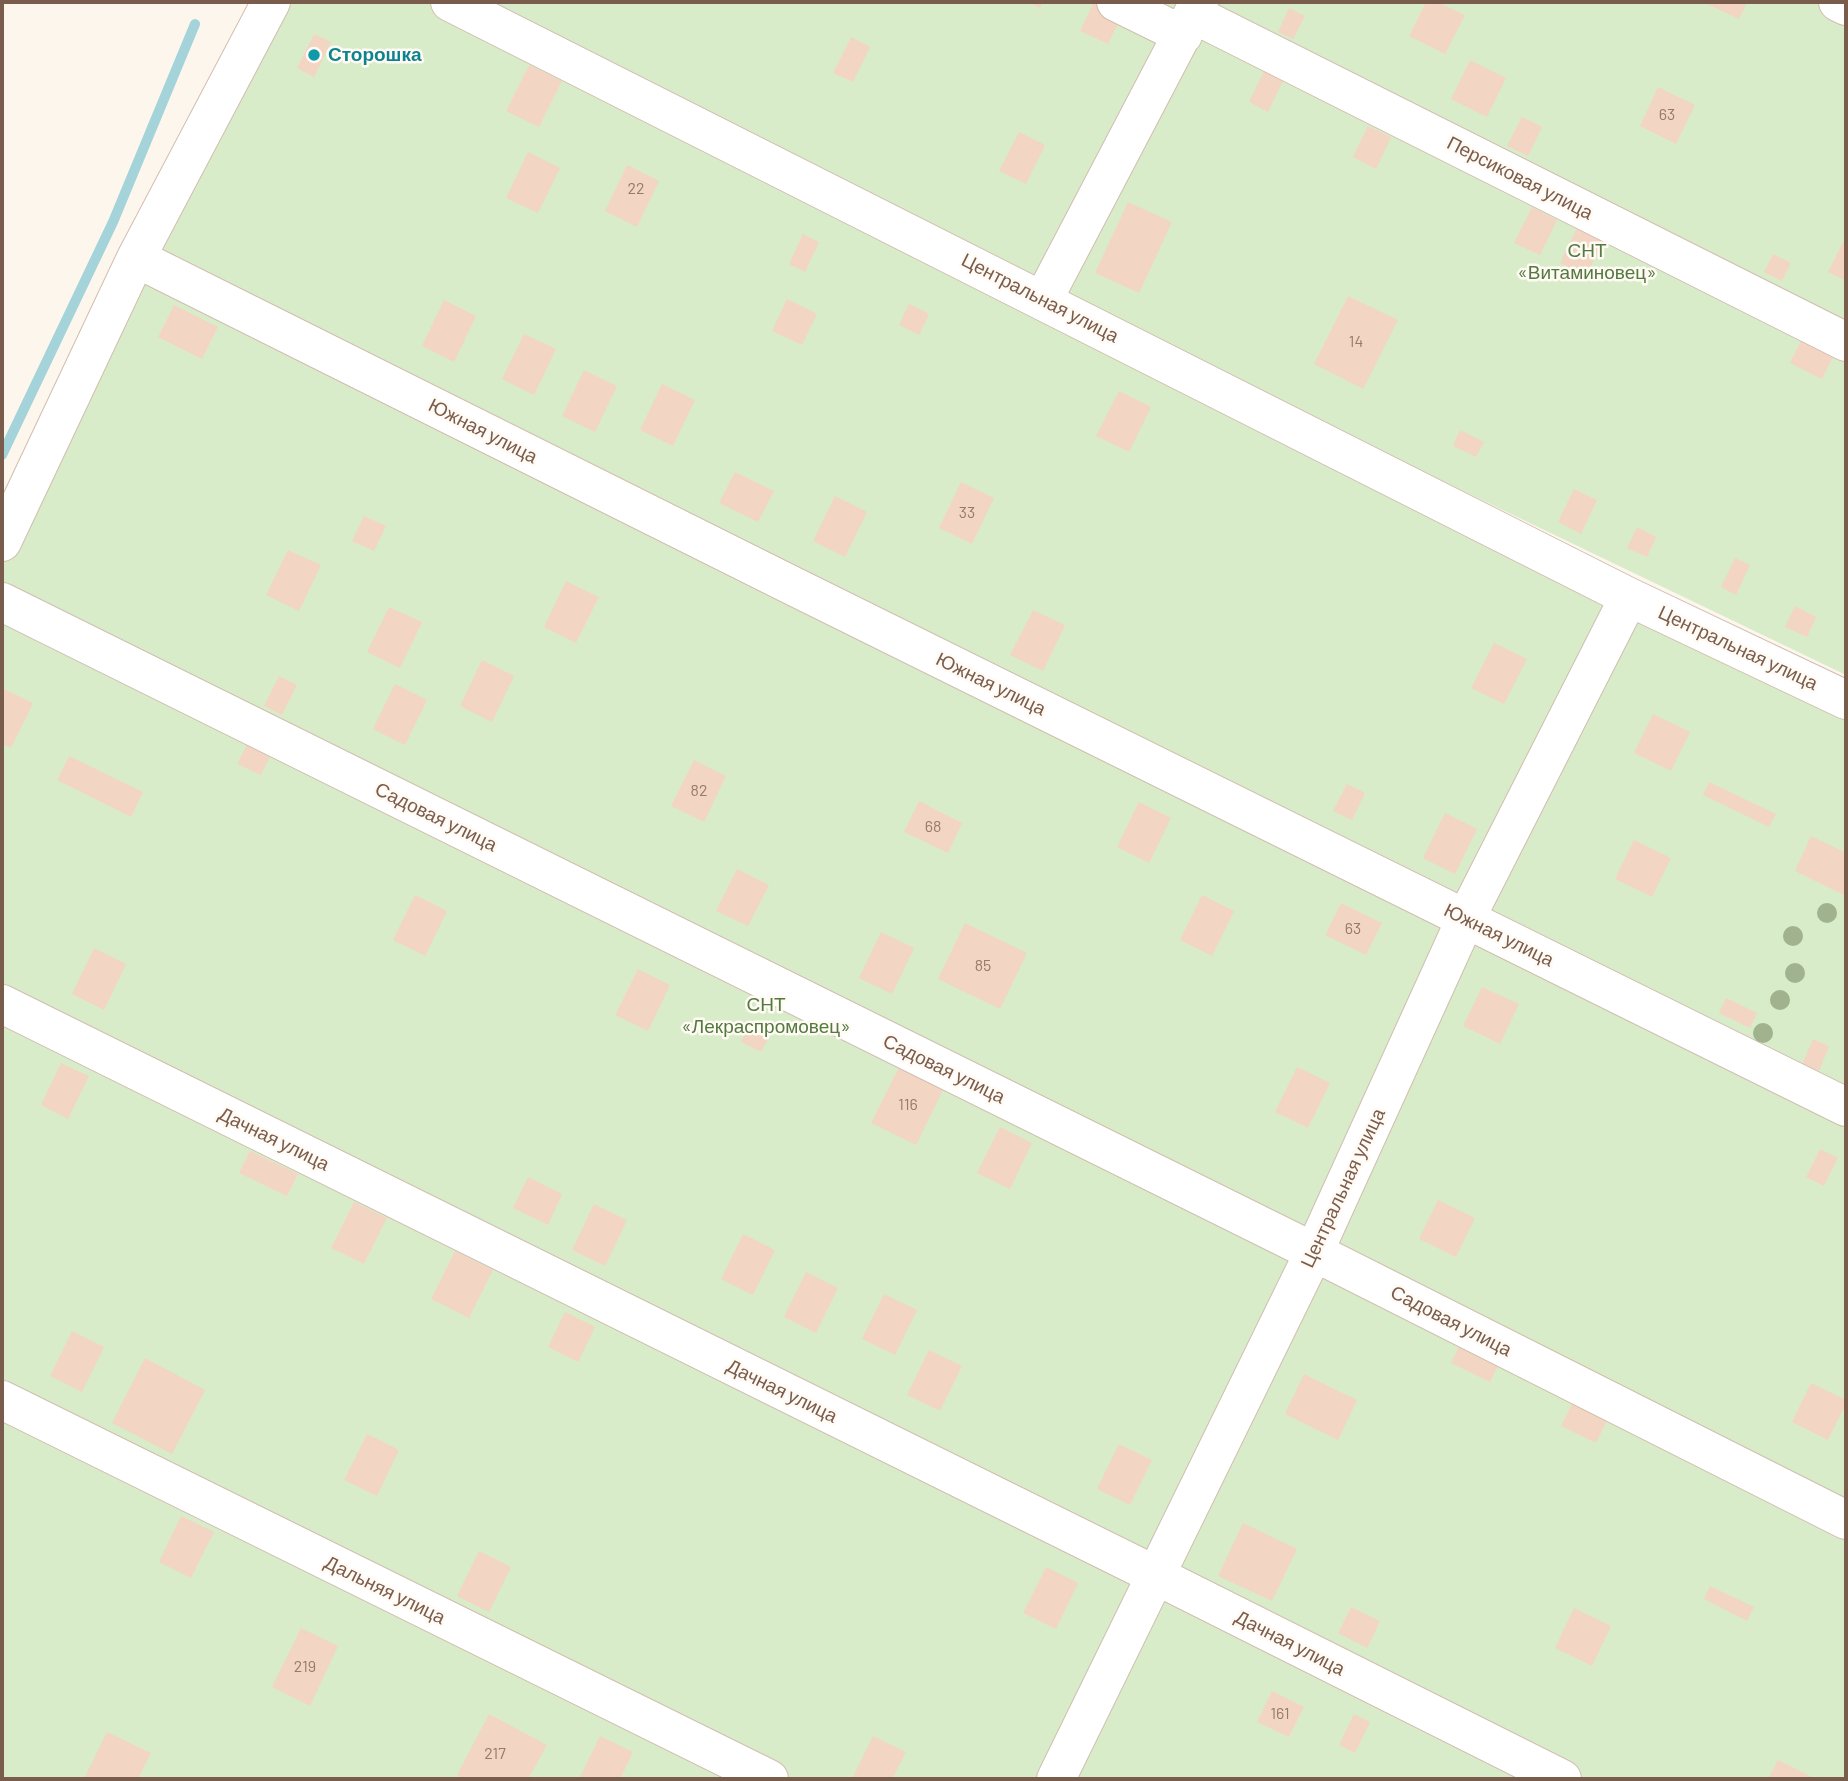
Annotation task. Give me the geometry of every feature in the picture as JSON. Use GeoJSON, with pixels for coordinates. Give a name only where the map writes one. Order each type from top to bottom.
{"type":"FeatureCollection","features":[{"type":"Feature","properties":{"kind":"street"},"geometry":{"type":"LineString","coordinates":[[2,542],[136,258],[271,2]]}},
{"type":"Feature","properties":{"kind":"street","name":"Центральная улица"},"geometry":{"type":"LineString","coordinates":[[450,2],[1629,597],[1846,700]]}},
{"type":"Feature","properties":{"kind":"street","name":"Персиковая улица"},"geometry":{"type":"LineString","coordinates":[[1116,2],[1192,17],[1846,342]]}},
{"type":"Feature","properties":{"kind":"street"},"geometry":{"type":"LineString","coordinates":[[1838,2],[1846,6]]}},
{"type":"Feature","properties":{"kind":"street"},"geometry":{"type":"LineString","coordinates":[[1043,300],[1192,17]]}},
{"type":"Feature","properties":{"kind":"street","name":"Южная улица"},"geometry":{"type":"LineString","coordinates":[[136,258],[1846,1107]]}},
{"type":"Feature","properties":{"kind":"street","name":"Центральная улица"},"geometry":{"type":"LineString","coordinates":[[1056,1779],[1314,1252],[1466,918],[1629,597]]}},
{"type":"Feature","properties":{"kind":"street","name":"Садовая улица"},"geometry":{"type":"LineString","coordinates":[[2,602],[1314,1252],[1846,1520]]}},
{"type":"Feature","properties":{"kind":"street","name":"Дачная улица"},"geometry":{"type":"LineString","coordinates":[[2,1003],[1562,1779]]}},
{"type":"Feature","properties":{"kind":"street","name":"Дальняя улица"},"geometry":{"type":"LineString","coordinates":[[2,1400],[769,1779]]}},
{"type":"Feature","properties":{"kind":"green space","name":"СНТ «Лекраспромовец»"},"geometry":{"type":"Polygon","coordinates":[[[271,2],[450,2],[1846,700],[1846,1779],[2,1779],[2,542],[271,2]]]}},
{"type":"Feature","properties":{"kind":"green space","name":"СНТ «Витаминовец»"},"geometry":{"type":"Polygon","coordinates":[[[469,2],[1846,2],[1846,675],[1334,429],[469,2]]]}},
{"type":"Feature","properties":{"kind":"building"},"geometry":{"type":"Polygon","coordinates":[[[1027,2],[1043,2],[1040,8],[1027,2]]]}},
{"type":"Feature","properties":{"kind":"building"},"geometry":{"type":"Polygon","coordinates":[[[1094,2],[1122,16],[1108,44],[1080,31],[1094,2]]]}},
{"type":"Feature","properties":{"kind":"building"},"geometry":{"type":"Polygon","coordinates":[[[1426,2],[1437,2],[1465,15],[1445,54],[1409,36],[1426,2]]]}},
{"type":"Feature","properties":{"kind":"building"},"geometry":{"type":"Polygon","coordinates":[[[1703,2],[1747,2],[1739,19],[1703,2]]]}},
{"type":"Feature","properties":{"kind":"building"},"geometry":{"type":"Polygon","coordinates":[[[1289,8],[1305,16],[1293,39],[1278,32],[1289,8]]]}},
{"type":"Feature","properties":{"kind":"building","name":"Сторошка"},"geometry":{"type":"Polygon","coordinates":[[[314,34],[331,42],[314,77],[297,68],[314,34]]]}},
{"type":"Feature","properties":{"kind":"building"},"geometry":{"type":"Polygon","coordinates":[[[851,37],[870,47],[853,82],[833,73],[851,37]]]}},
{"type":"Feature","properties":{"kind":"building"},"geometry":{"type":"Polygon","coordinates":[[[1470,60],[1506,78],[1487,117],[1451,99],[1470,60]]]}},
{"type":"Feature","properties":{"kind":"building"},"geometry":{"type":"Polygon","coordinates":[[[529,65],[562,81],[539,127],[506,111],[529,65]]]}},
{"type":"Feature","properties":{"kind":"building"},"geometry":{"type":"Polygon","coordinates":[[[1265,69],[1284,79],[1268,112],[1249,102],[1265,69]]]}},
{"type":"Feature","properties":{"kind":"building"},"geometry":{"type":"Polygon","coordinates":[[[1658,87],[1695,105],[1676,144],[1640,126],[1658,87]]]}},
{"type":"Feature","properties":{"kind":"building"},"geometry":{"type":"Polygon","coordinates":[[[1522,117],[1542,127],[1528,156],[1507,146],[1522,117]]]}},
{"type":"Feature","properties":{"kind":"building"},"geometry":{"type":"Polygon","coordinates":[[[1368,126],[1391,137],[1376,169],[1353,157],[1368,126]]]}},
{"type":"Feature","properties":{"kind":"building"},"geometry":{"type":"Polygon","coordinates":[[[1019,132],[1045,145],[1026,184],[999,171],[1019,132]]]}},
{"type":"Feature","properties":{"kind":"building"},"geometry":{"type":"Polygon","coordinates":[[[528,152],[560,168],[538,213],[506,198],[528,152]]]}},
{"type":"Feature","properties":{"kind":"building"},"geometry":{"type":"Polygon","coordinates":[[[627,165],[659,181],[637,227],[605,211],[627,165]]]}},
{"type":"Feature","properties":{"kind":"building"},"geometry":{"type":"Polygon","coordinates":[[[1128,202],[1172,222],[1139,293],[1095,273],[1128,202]]]}},
{"type":"Feature","properties":{"kind":"building"},"geometry":{"type":"Polygon","coordinates":[[[1532,207],[1557,220],[1540,255],[1514,243],[1532,207]]]}},
{"type":"Feature","properties":{"kind":"building"},"geometry":{"type":"Polygon","coordinates":[[[1577,228],[1603,240],[1586,276],[1560,263],[1577,228]]]}},
{"type":"Feature","properties":{"kind":"building"},"geometry":{"type":"Polygon","coordinates":[[[803,234],[819,242],[805,272],[789,264],[803,234]]]}},
{"type":"Feature","properties":{"kind":"building"},"geometry":{"type":"Polygon","coordinates":[[[1846,236],[1846,281],[1828,272],[1846,236]]]}},
{"type":"Feature","properties":{"kind":"building"},"geometry":{"type":"Polygon","coordinates":[[[1773,254],[1791,263],[1782,281],[1764,272],[1773,254]]]}},
{"type":"Feature","properties":{"kind":"building"},"geometry":{"type":"Polygon","coordinates":[[[1348,296],[1398,320],[1363,389],[1314,364],[1348,296]]]}},
{"type":"Feature","properties":{"kind":"building"},"geometry":{"type":"Polygon","coordinates":[[[787,299],[817,314],[802,345],[772,331],[787,299]]]}},
{"type":"Feature","properties":{"kind":"building"},"geometry":{"type":"Polygon","coordinates":[[[444,300],[476,316],[454,362],[422,346],[444,300]]]}},
{"type":"Feature","properties":{"kind":"building"},"geometry":{"type":"Polygon","coordinates":[[[909,304],[929,314],[919,335],[899,325],[909,304]]]}},
{"type":"Feature","properties":{"kind":"building"},"geometry":{"type":"Polygon","coordinates":[[[174,305],[218,327],[202,359],[158,337],[174,305]]]}},
{"type":"Feature","properties":{"kind":"building"},"geometry":{"type":"Polygon","coordinates":[[[524,334],[556,349],[534,395],[502,379],[524,334]]]}},
{"type":"Feature","properties":{"kind":"building"},"geometry":{"type":"Polygon","coordinates":[[[1802,339],[1834,355],[1822,379],[1790,363],[1802,339]]]}},
{"type":"Feature","properties":{"kind":"building"},"geometry":{"type":"Polygon","coordinates":[[[584,370],[617,386],[595,432],[562,416],[584,370]]]}},
{"type":"Feature","properties":{"kind":"building"},"geometry":{"type":"Polygon","coordinates":[[[662,384],[695,400],[673,446],[640,430],[662,384]]]}},
{"type":"Feature","properties":{"kind":"building"},"geometry":{"type":"Polygon","coordinates":[[[1119,391],[1151,407],[1129,452],[1096,436],[1119,391]]]}},
{"type":"Feature","properties":{"kind":"building"},"geometry":{"type":"Polygon","coordinates":[[[1460,430],[1484,442],[1476,457],[1453,446],[1460,430]]]}},
{"type":"Feature","properties":{"kind":"building"},"geometry":{"type":"Polygon","coordinates":[[[735,472],[774,491],[758,522],[719,503],[735,472]]]}},
{"type":"Feature","properties":{"kind":"building"},"geometry":{"type":"Polygon","coordinates":[[[961,482],[994,498],[972,544],[939,528],[961,482]]]}},
{"type":"Feature","properties":{"kind":"building"},"geometry":{"type":"Polygon","coordinates":[[[1574,489],[1597,500],[1581,534],[1558,522],[1574,489]]]}},
{"type":"Feature","properties":{"kind":"building"},"geometry":{"type":"Polygon","coordinates":[[[835,496],[867,512],[845,557],[813,541],[835,496]]]}},
{"type":"Feature","properties":{"kind":"building"},"geometry":{"type":"Polygon","coordinates":[[[364,516],[386,526],[374,551],[352,541],[364,516]]]}},
{"type":"Feature","properties":{"kind":"building"},"geometry":{"type":"Polygon","coordinates":[[[1637,527],[1656,537],[1647,557],[1627,548],[1637,527]]]}},
{"type":"Feature","properties":{"kind":"building"},"geometry":{"type":"Polygon","coordinates":[[[288,550],[321,565],[299,611],[266,595],[288,550]]]}},
{"type":"Feature","properties":{"kind":"building"},"geometry":{"type":"Polygon","coordinates":[[[1735,558],[1750,565],[1736,595],[1721,587],[1735,558]]]}},
{"type":"Feature","properties":{"kind":"building"},"geometry":{"type":"Polygon","coordinates":[[[566,581],[599,597],[576,643],[544,627],[566,581]]]}},
{"type":"Feature","properties":{"kind":"building"},"geometry":{"type":"Polygon","coordinates":[[[1795,606],[1816,617],[1807,637],[1785,627],[1795,606]]]}},
{"type":"Feature","properties":{"kind":"building"},"geometry":{"type":"Polygon","coordinates":[[[389,607],[422,622],[400,668],[367,652],[389,607]]]}},
{"type":"Feature","properties":{"kind":"building"},"geometry":{"type":"Polygon","coordinates":[[[1033,610],[1065,625],[1043,671],[1010,655],[1033,610]]]}},
{"type":"Feature","properties":{"kind":"building"},"geometry":{"type":"Polygon","coordinates":[[[1494,643],[1527,659],[1504,704],[1471,688],[1494,643]]]}},
{"type":"Feature","properties":{"kind":"building"},"geometry":{"type":"Polygon","coordinates":[[[482,660],[514,676],[492,722],[460,706],[482,660]]]}},
{"type":"Feature","properties":{"kind":"building"},"geometry":{"type":"Polygon","coordinates":[[[279,676],[297,685],[282,715],[264,706],[279,676]]]}},
{"type":"Feature","properties":{"kind":"building"},"geometry":{"type":"Polygon","coordinates":[[[395,684],[427,700],[405,745],[373,729],[395,684]]]}},
{"type":"Feature","properties":{"kind":"building"},"geometry":{"type":"Polygon","coordinates":[[[2,688],[33,703],[11,748],[2,744],[2,688]]]}},
{"type":"Feature","properties":{"kind":"building"},"geometry":{"type":"Polygon","coordinates":[[[1653,714],[1690,732],[1671,771],[1634,753],[1653,714]]]}},
{"type":"Feature","properties":{"kind":"building"},"geometry":{"type":"Polygon","coordinates":[[[249,741],[272,752],[261,775],[237,764],[249,741]]]}},
{"type":"Feature","properties":{"kind":"building"},"geometry":{"type":"Polygon","coordinates":[[[69,756],[143,792],[131,817],[57,780],[69,756]]]}},
{"type":"Feature","properties":{"kind":"building"},"geometry":{"type":"Polygon","coordinates":[[[694,760],[726,776],[704,822],[671,806],[694,760]]]}},
{"type":"Feature","properties":{"kind":"building"},"geometry":{"type":"Polygon","coordinates":[[[1709,782],[1776,814],[1769,827],[1703,795],[1709,782]]]}},
{"type":"Feature","properties":{"kind":"building"},"geometry":{"type":"Polygon","coordinates":[[[1347,784],[1365,793],[1352,820],[1333,811],[1347,784]]]}},
{"type":"Feature","properties":{"kind":"building"},"geometry":{"type":"Polygon","coordinates":[[[919,801],[962,823],[948,853],[904,832],[919,801]]]}},
{"type":"Feature","properties":{"kind":"building"},"geometry":{"type":"Polygon","coordinates":[[[1139,802],[1171,818],[1149,863],[1117,847],[1139,802]]]}},
{"type":"Feature","properties":{"kind":"building"},"geometry":{"type":"Polygon","coordinates":[[[1445,813],[1477,829],[1455,874],[1423,858],[1445,813]]]}},
{"type":"Feature","properties":{"kind":"building"},"geometry":{"type":"Polygon","coordinates":[[[1811,836],[1846,853],[1846,896],[1795,871],[1811,836]]]}},
{"type":"Feature","properties":{"kind":"building"},"geometry":{"type":"Polygon","coordinates":[[[1634,840],[1671,858],[1652,897],[1615,879],[1634,840]]]}},
{"type":"Feature","properties":{"kind":"building"},"geometry":{"type":"Polygon","coordinates":[[[737,869],[769,885],[748,926],[716,911],[737,869]]]}},
{"type":"Feature","properties":{"kind":"building"},"geometry":{"type":"Polygon","coordinates":[[[415,895],[447,911],[425,956],[393,940],[415,895]]]}},
{"type":"Feature","properties":{"kind":"building"},"geometry":{"type":"Polygon","coordinates":[[[1202,895],[1234,911],[1212,956],[1180,940],[1202,895]]]}},
{"type":"Feature","properties":{"kind":"building"},"geometry":{"type":"Polygon","coordinates":[[[1341,903],[1382,923],[1366,955],[1325,935],[1341,903]]]}},
{"type":"Feature","properties":{"kind":"building"},"geometry":{"type":"Polygon","coordinates":[[[965,923],[1027,953],[1000,1009],[938,979],[965,923]]]}},
{"type":"Feature","properties":{"kind":"building"},"geometry":{"type":"Polygon","coordinates":[[[881,932],[914,948],[892,994],[859,978],[881,932]]]}},
{"type":"Feature","properties":{"kind":"building"},"geometry":{"type":"Polygon","coordinates":[[[94,948],[126,964],[104,1010],[72,994],[94,948]]]}},
{"type":"Feature","properties":{"kind":"building"},"geometry":{"type":"Polygon","coordinates":[[[638,969],[670,985],[648,1031],[615,1015],[638,969]]]}},
{"type":"Feature","properties":{"kind":"building"},"geometry":{"type":"Polygon","coordinates":[[[1482,987],[1519,1004],[1500,1044],[1463,1026],[1482,987]]]}},
{"type":"Feature","properties":{"kind":"building"},"geometry":{"type":"Polygon","coordinates":[[[1726,998],[1757,1013],[1750,1028],[1719,1013],[1726,998]]]}},
{"type":"Feature","properties":{"kind":"building"},"geometry":{"type":"Polygon","coordinates":[[[747,1029],[768,1039],[761,1052],[741,1042],[747,1029]]]}},
{"type":"Feature","properties":{"kind":"building"},"geometry":{"type":"Polygon","coordinates":[[[1813,1039],[1829,1046],[1819,1071],[1802,1065],[1813,1039]]]}},
{"type":"Feature","properties":{"kind":"building"},"geometry":{"type":"Polygon","coordinates":[[[61,1063],[89,1076],[68,1119],[41,1105],[61,1063]]]}},
{"type":"Feature","properties":{"kind":"building"},"geometry":{"type":"Polygon","coordinates":[[[900,1065],[945,1086],[916,1145],[871,1123],[900,1065]]]}},
{"type":"Feature","properties":{"kind":"building"},"geometry":{"type":"Polygon","coordinates":[[[1297,1067],[1330,1083],[1308,1128],[1275,1112],[1297,1067]]]}},
{"type":"Feature","properties":{"kind":"building"},"geometry":{"type":"Polygon","coordinates":[[[1000,1127],[1032,1143],[1010,1189],[977,1173],[1000,1127]]]}},
{"type":"Feature","properties":{"kind":"building"},"geometry":{"type":"Polygon","coordinates":[[[1820,1149],[1838,1158],[1824,1186],[1806,1177],[1820,1149]]]}},
{"type":"Feature","properties":{"kind":"building"},"geometry":{"type":"Polygon","coordinates":[[[250,1151],[298,1174],[287,1196],[239,1173],[250,1151]]]}},
{"type":"Feature","properties":{"kind":"building"},"geometry":{"type":"Polygon","coordinates":[[[528,1177],[562,1194],[548,1225],[513,1208],[528,1177]]]}},
{"type":"Feature","properties":{"kind":"building"},"geometry":{"type":"Polygon","coordinates":[[[1438,1200],[1475,1218],[1456,1257],[1419,1239],[1438,1200]]]}},
{"type":"Feature","properties":{"kind":"building"},"geometry":{"type":"Polygon","coordinates":[[[354,1202],[387,1218],[364,1264],[331,1248],[354,1202]]]}},
{"type":"Feature","properties":{"kind":"building"},"geometry":{"type":"Polygon","coordinates":[[[594,1204],[627,1220],[605,1266],[572,1250],[594,1204]]]}},
{"type":"Feature","properties":{"kind":"building"},"geometry":{"type":"Polygon","coordinates":[[[743,1234],[775,1250],[753,1295],[721,1279],[743,1234]]]}},
{"type":"Feature","properties":{"kind":"building"},"geometry":{"type":"Polygon","coordinates":[[[455,1251],[493,1270],[469,1318],[431,1299],[455,1251]]]}},
{"type":"Feature","properties":{"kind":"building"},"geometry":{"type":"Polygon","coordinates":[[[806,1272],[838,1288],[816,1333],[784,1317],[806,1272]]]}},
{"type":"Feature","properties":{"kind":"building"},"geometry":{"type":"Polygon","coordinates":[[[884,1294],[917,1310],[895,1355],[862,1339],[884,1294]]]}},
{"type":"Feature","properties":{"kind":"building"},"geometry":{"type":"Polygon","coordinates":[[[565,1312],[595,1327],[578,1362],[548,1347],[565,1312]]]}},
{"type":"Feature","properties":{"kind":"building"},"geometry":{"type":"Polygon","coordinates":[[[72,1331],[104,1347],[82,1392],[50,1376],[72,1331]]]}},
{"type":"Feature","properties":{"kind":"building"},"geometry":{"type":"Polygon","coordinates":[[[1465,1334],[1504,1354],[1490,1382],[1451,1363],[1465,1334]]]}},
{"type":"Feature","properties":{"kind":"building"},"geometry":{"type":"Polygon","coordinates":[[[929,1350],[962,1366],[940,1411],[907,1395],[929,1350]]]}},
{"type":"Feature","properties":{"kind":"building"},"geometry":{"type":"Polygon","coordinates":[[[145,1358],[205,1390],[172,1454],[112,1423],[145,1358]]]}},
{"type":"Feature","properties":{"kind":"building"},"geometry":{"type":"Polygon","coordinates":[[[1304,1374],[1357,1400],[1338,1440],[1285,1414],[1304,1374]]]}},
{"type":"Feature","properties":{"kind":"building"},"geometry":{"type":"Polygon","coordinates":[[[1811,1383],[1846,1400],[1828,1440],[1792,1422],[1811,1383]]]}},
{"type":"Feature","properties":{"kind":"building"},"geometry":{"type":"Polygon","coordinates":[[[1576,1396],[1611,1413],[1596,1443],[1561,1426],[1576,1396]]]}},
{"type":"Feature","properties":{"kind":"building"},"geometry":{"type":"Polygon","coordinates":[[[367,1434],[399,1450],[377,1496],[344,1480],[367,1434]]]}},
{"type":"Feature","properties":{"kind":"building"},"geometry":{"type":"Polygon","coordinates":[[[1119,1444],[1152,1460],[1130,1505],[1097,1489],[1119,1444]]]}},
{"type":"Feature","properties":{"kind":"building"},"geometry":{"type":"Polygon","coordinates":[[[181,1516],[214,1532],[191,1578],[159,1562],[181,1516]]]}},
{"type":"Feature","properties":{"kind":"building"},"geometry":{"type":"Polygon","coordinates":[[[1243,1523],[1297,1549],[1272,1601],[1218,1576],[1243,1523]]]}},
{"type":"Feature","properties":{"kind":"building"},"geometry":{"type":"Polygon","coordinates":[[[479,1551],[511,1567],[489,1612],[457,1596],[479,1551]]]}},
{"type":"Feature","properties":{"kind":"building"},"geometry":{"type":"Polygon","coordinates":[[[1046,1567],[1078,1583],[1056,1629],[1023,1613],[1046,1567]]]}},
{"type":"Feature","properties":{"kind":"building"},"geometry":{"type":"Polygon","coordinates":[[[1710,1586],[1754,1607],[1747,1621],[1704,1599],[1710,1586]]]}},
{"type":"Feature","properties":{"kind":"building"},"geometry":{"type":"Polygon","coordinates":[[[1351,1607],[1380,1621],[1367,1648],[1338,1633],[1351,1607]]]}},
{"type":"Feature","properties":{"kind":"building"},"geometry":{"type":"Polygon","coordinates":[[[1574,1608],[1611,1626],[1592,1666],[1555,1648],[1574,1608]]]}},
{"type":"Feature","properties":{"kind":"building"},"geometry":{"type":"Polygon","coordinates":[[[301,1628],[338,1646],[310,1706],[272,1687],[301,1628]]]}},
{"type":"Feature","properties":{"kind":"building"},"geometry":{"type":"Polygon","coordinates":[[[1272,1691],[1304,1707],[1289,1737],[1257,1722],[1272,1691]]]}},
{"type":"Feature","properties":{"kind":"building"},"geometry":{"type":"Polygon","coordinates":[[[489,1714],[547,1745],[528,1779],[465,1779],[457,1775],[489,1714]]]}},
{"type":"Feature","properties":{"kind":"building"},"geometry":{"type":"Polygon","coordinates":[[[1354,1714],[1370,1722],[1355,1753],[1339,1745],[1354,1714]]]}},
{"type":"Feature","properties":{"kind":"building"},"geometry":{"type":"Polygon","coordinates":[[[107,1732],[151,1753],[138,1779],[84,1779],[107,1732]]]}},
{"type":"Feature","properties":{"kind":"building"},"geometry":{"type":"Polygon","coordinates":[[[600,1736],[633,1752],[620,1779],[579,1779],[600,1736]]]}},
{"type":"Feature","properties":{"kind":"building"},"geometry":{"type":"Polygon","coordinates":[[[873,1736],[906,1752],[892,1779],[852,1779],[873,1736]]]}},
{"type":"Feature","properties":{"kind":"building"},"geometry":{"type":"Polygon","coordinates":[[[1778,1760],[1816,1779],[1768,1779],[1778,1760]]]}},
{"type":"Feature","properties":{"kind":"waterway"},"geometry":{"type":"LineString","coordinates":[[2,455],[113,222],[195,24]]}},
{"type":"Feature","properties":{"kind":"place","name":"Сторошка"},"geometry":{"type":"Point","coordinates":[314,55]}}]}
